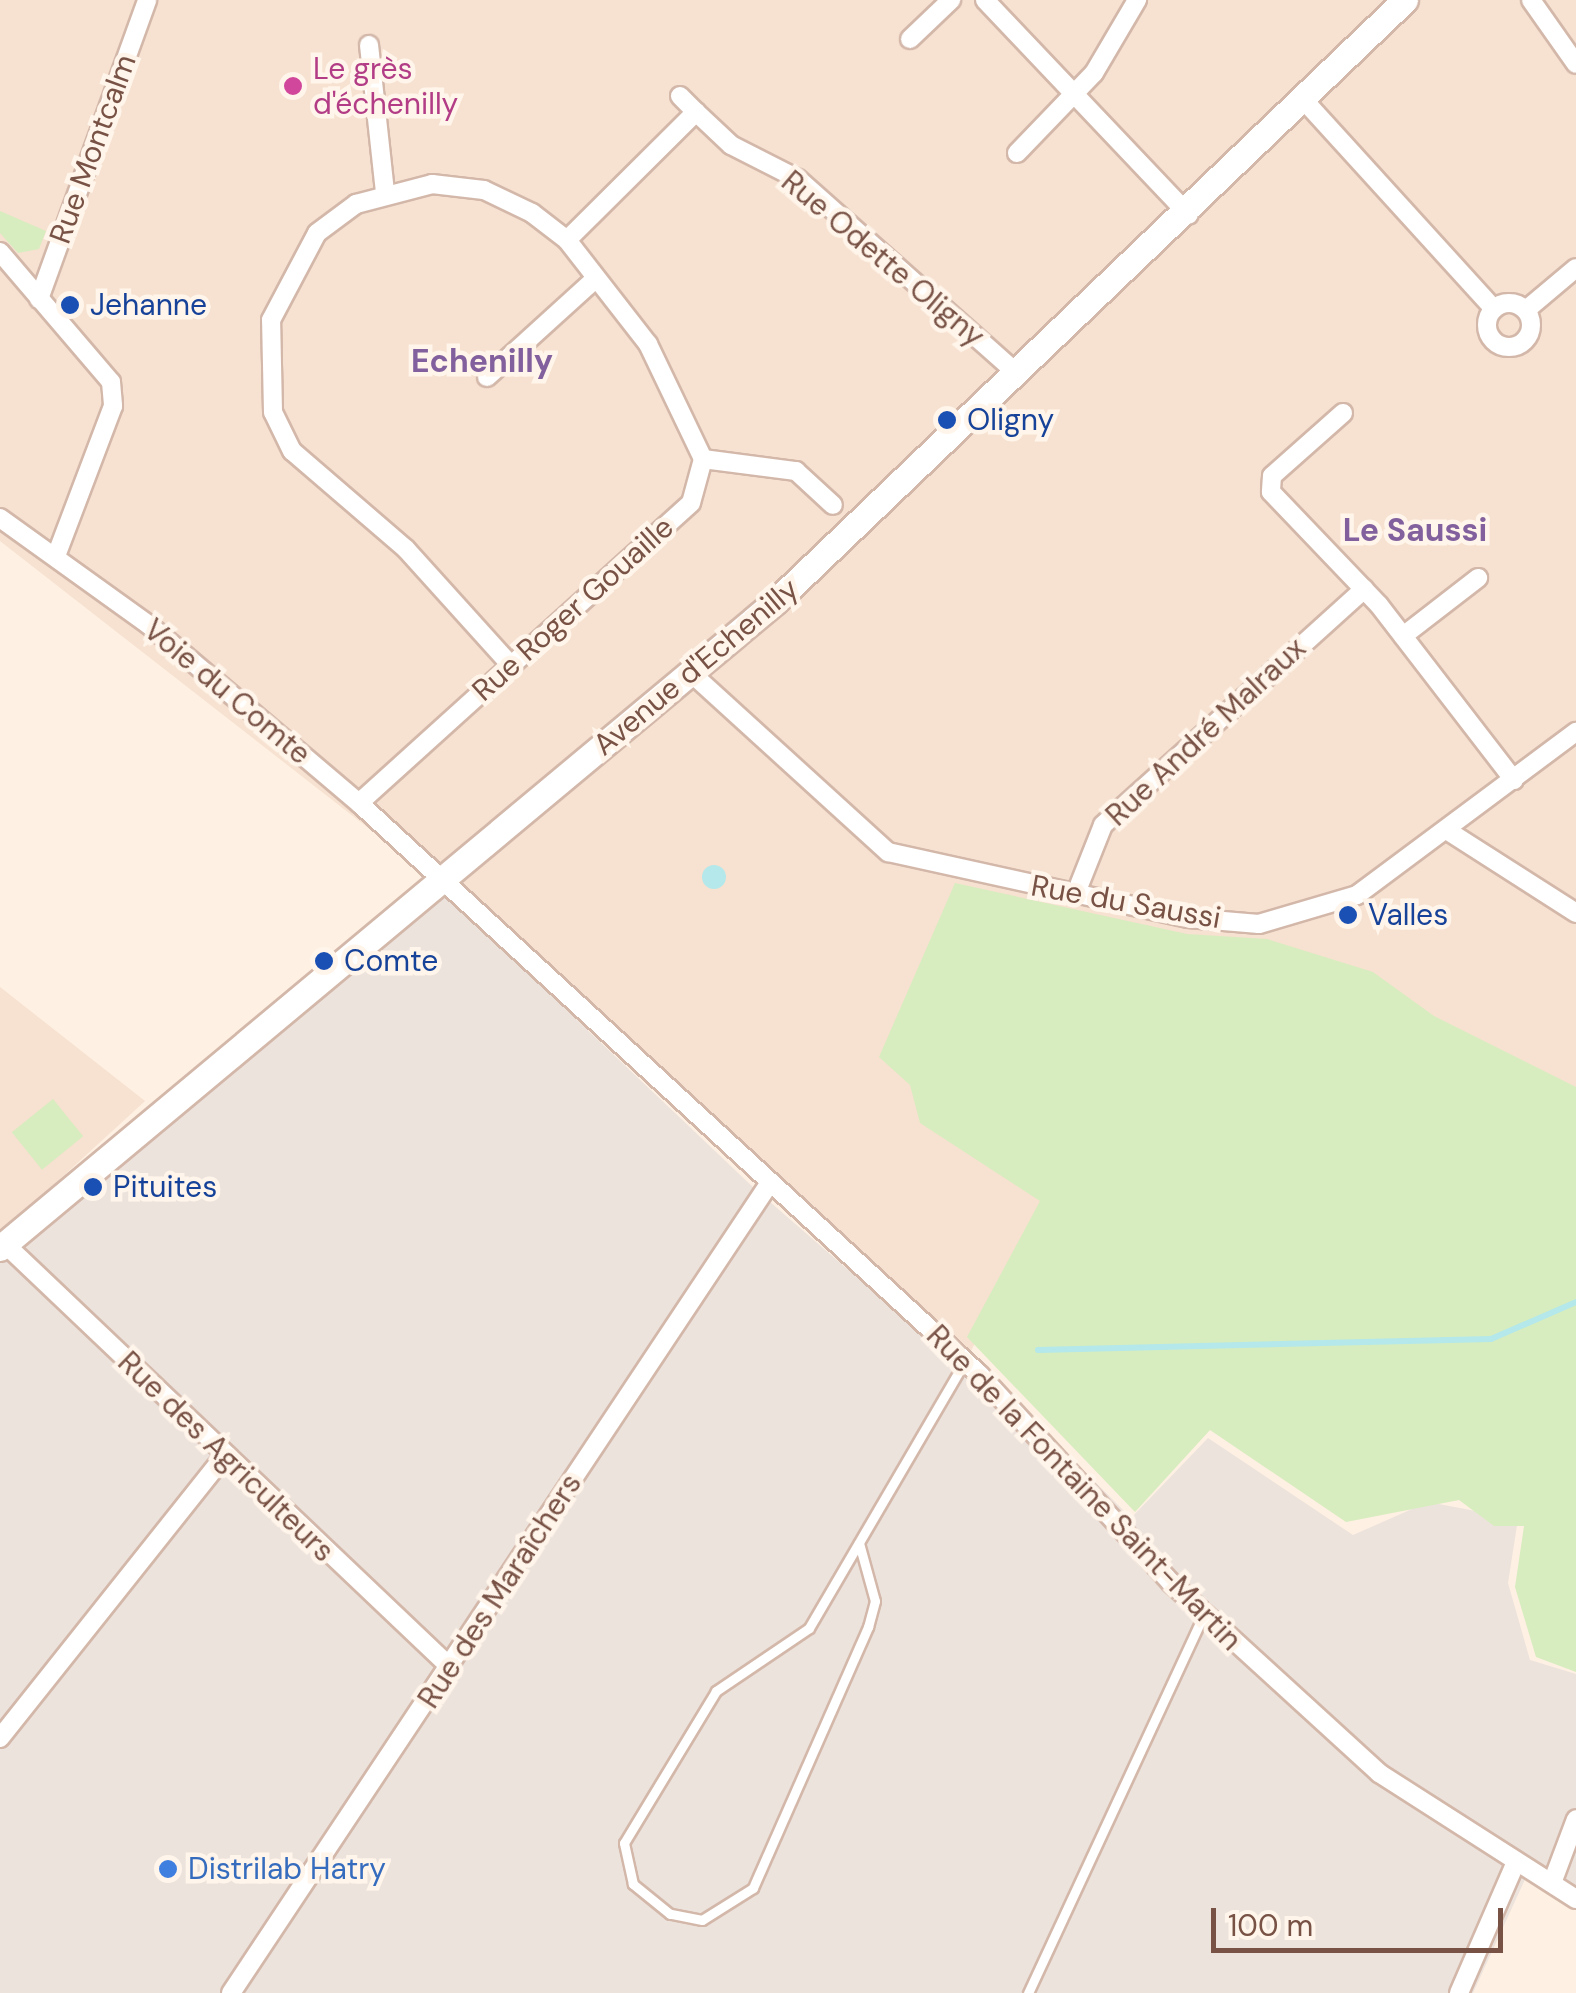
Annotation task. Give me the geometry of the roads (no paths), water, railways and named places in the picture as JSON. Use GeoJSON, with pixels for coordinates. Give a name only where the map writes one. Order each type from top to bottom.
{"type":"FeatureCollection","features":[{"type":"Feature","properties":{"kind":"street","name":"Rue Montcalm"},"geometry":{"type":"LineString","coordinates":[[40,298],[147,0]]}},
{"type":"Feature","properties":{"kind":"street"},"geometry":{"type":"LineString","coordinates":[[910,39],[951,0]]}},
{"type":"Feature","properties":{"kind":"street"},"geometry":{"type":"LineString","coordinates":[[985,0],[1189,214]]}},
{"type":"Feature","properties":{"kind":"street"},"geometry":{"type":"LineString","coordinates":[[1017,153],[1075,94],[1137,0]]}},
{"type":"Feature","properties":{"kind":"street","name":"Avenue d'Echenilly"},"geometry":{"type":"LineString","coordinates":[[1354,44],[1388,0]]}},
{"type":"Feature","properties":{"kind":"street","name":"Avenue d'Echenilly"},"geometry":{"type":"LineString","coordinates":[[2,1246],[690,672],[1019,375],[1189,214],[1354,44],[1404,0]]}},
{"type":"Feature","properties":{"kind":"street"},"geometry":{"type":"LineString","coordinates":[[1532,0],[1576,64]]}},
{"type":"Feature","properties":{"kind":"street"},"geometry":{"type":"LineString","coordinates":[[369,46],[385,192]]}},
{"type":"Feature","properties":{"kind":"street","name":"Rue Odette Oligny"},"geometry":{"type":"LineString","coordinates":[[680,96],[731,145],[798,179],[1019,375]]}},
{"type":"Feature","properties":{"kind":"street"},"geometry":{"type":"LineString","coordinates":[[1302,98],[1494,309],[1526,310],[1576,268]]}},
{"type":"Feature","properties":{"kind":"street"},"geometry":{"type":"LineString","coordinates":[[567,240],[696,112]]}},
{"type":"Feature","properties":{"kind":"street"},"geometry":{"type":"LineString","coordinates":[[508,662],[432,576],[292,451],[273,412],[272,320],[289,274],[317,232],[385,192],[432,184],[484,190],[567,240],[648,344],[703,460],[796,472],[833,505]]}},
{"type":"Feature","properties":{"kind":"street"},"geometry":{"type":"LineString","coordinates":[[0,252],[110,382],[113,406],[56,556]]}},
{"type":"Feature","properties":{"kind":"street"},"geometry":{"type":"LineString","coordinates":[[488,378],[596,278]]}},
{"type":"Feature","properties":{"kind":"street"},"geometry":{"type":"LineString","coordinates":[[1494,309],[1490,335],[1508,346],[1527,338],[1526,310]]}},
{"type":"Feature","properties":{"kind":"street"},"geometry":{"type":"LineString","coordinates":[[1343,413],[1272,476],[1271,492],[1364,589],[1514,780]]}},
{"type":"Feature","properties":{"kind":"street","name":"Rue Roger Gouaille"},"geometry":{"type":"LineString","coordinates":[[360,803],[508,662],[690,503],[703,460]]}},
{"type":"Feature","properties":{"kind":"street","name":"Voie du Comte"},"geometry":{"type":"LineString","coordinates":[[0,518],[56,556],[360,803],[442,881]]}},
{"type":"Feature","properties":{"kind":"street"},"geometry":{"type":"LineString","coordinates":[[1403,636],[1478,578]]}},
{"type":"Feature","properties":{"kind":"street","name":"Rue André Malraux"},"geometry":{"type":"LineString","coordinates":[[1076,893],[1103,825],[1364,589]]}},
{"type":"Feature","properties":{"kind":"street","name":"Rue du Saussi"},"geometry":{"type":"LineString","coordinates":[[690,672],[888,852],[1076,893],[1259,924],[1357,894],[1448,831],[1576,732]]}},
{"type":"Feature","properties":{"kind":"street"},"geometry":{"type":"LineString","coordinates":[[1448,831],[1576,912]]}},
{"type":"Feature","properties":{"kind":"street","name":"Rue de la Fontaine Saint-Martin"},"geometry":{"type":"LineString","coordinates":[[442,881],[767,1186],[965,1361],[1204,1614],[1379,1773],[1576,1898]]}},
{"type":"Feature","properties":{"kind":"street","name":"Rue des Maraîchers"},"geometry":{"type":"LineString","coordinates":[[231,1993],[767,1186]]}},
{"type":"Feature","properties":{"kind":"street","name":"Rue des Agriculteurs"},"geometry":{"type":"LineString","coordinates":[[2,1246],[450,1667]]}},
{"type":"Feature","properties":{"kind":"street"},"geometry":{"type":"LineString","coordinates":[[0,1738],[224,1456]]}},
{"type":"Feature","properties":{"kind":"street"},"geometry":{"type":"LineString","coordinates":[[1552,1883],[1576,1819]]}},
{"type":"Feature","properties":{"kind":"street"},"geometry":{"type":"LineString","coordinates":[[1459,1993],[1516,1862]]}},
{"type":"Feature","properties":{"kind":"lane"},"geometry":{"type":"LineString","coordinates":[[859,1543],[875,1601],[868,1627],[753,1888],[702,1920],[670,1914],[633,1884],[624,1843],[716,1691],[809,1628],[965,1361]]}},
{"type":"Feature","properties":{"kind":"lane"},"geometry":{"type":"LineString","coordinates":[[1028,1993],[1204,1614]]}},
{"type":"Feature","properties":{"kind":"water"},"geometry":{"type":"Polygon","coordinates":[[[714,865],[726,877],[714,889],[702,877],[714,865]]]}},
{"type":"Feature","properties":{"kind":"waterway"},"geometry":{"type":"LineString","coordinates":[[1038,1350],[1491,1339],[1576,1302]]}},
{"type":"Feature","properties":{"kind":"place","name":"Le grès d'échenilly"},"geometry":{"type":"Point","coordinates":[293,86]}},
{"type":"Feature","properties":{"kind":"place","name":"Jehanne"},"geometry":{"type":"Point","coordinates":[70,305]}},
{"type":"Feature","properties":{"kind":"place","name":"Oligny"},"geometry":{"type":"Point","coordinates":[947,420]}},
{"type":"Feature","properties":{"kind":"place","name":"Valles"},"geometry":{"type":"Point","coordinates":[1348,915]}},
{"type":"Feature","properties":{"kind":"place","name":"Comte"},"geometry":{"type":"Point","coordinates":[324,961]}},
{"type":"Feature","properties":{"kind":"place","name":"Pituites"},"geometry":{"type":"Point","coordinates":[93,1187]}},
{"type":"Feature","properties":{"kind":"place","name":"Distrilab Hatry"},"geometry":{"type":"Point","coordinates":[168,1869]}},
{"type":"Feature","properties":{"kind":"district","name":"Echenilly"},"geometry":{"type":"Point","coordinates":[482,361]}},
{"type":"Feature","properties":{"kind":"district","name":"Le Saussi"},"geometry":{"type":"Point","coordinates":[1415,530]}}]}
